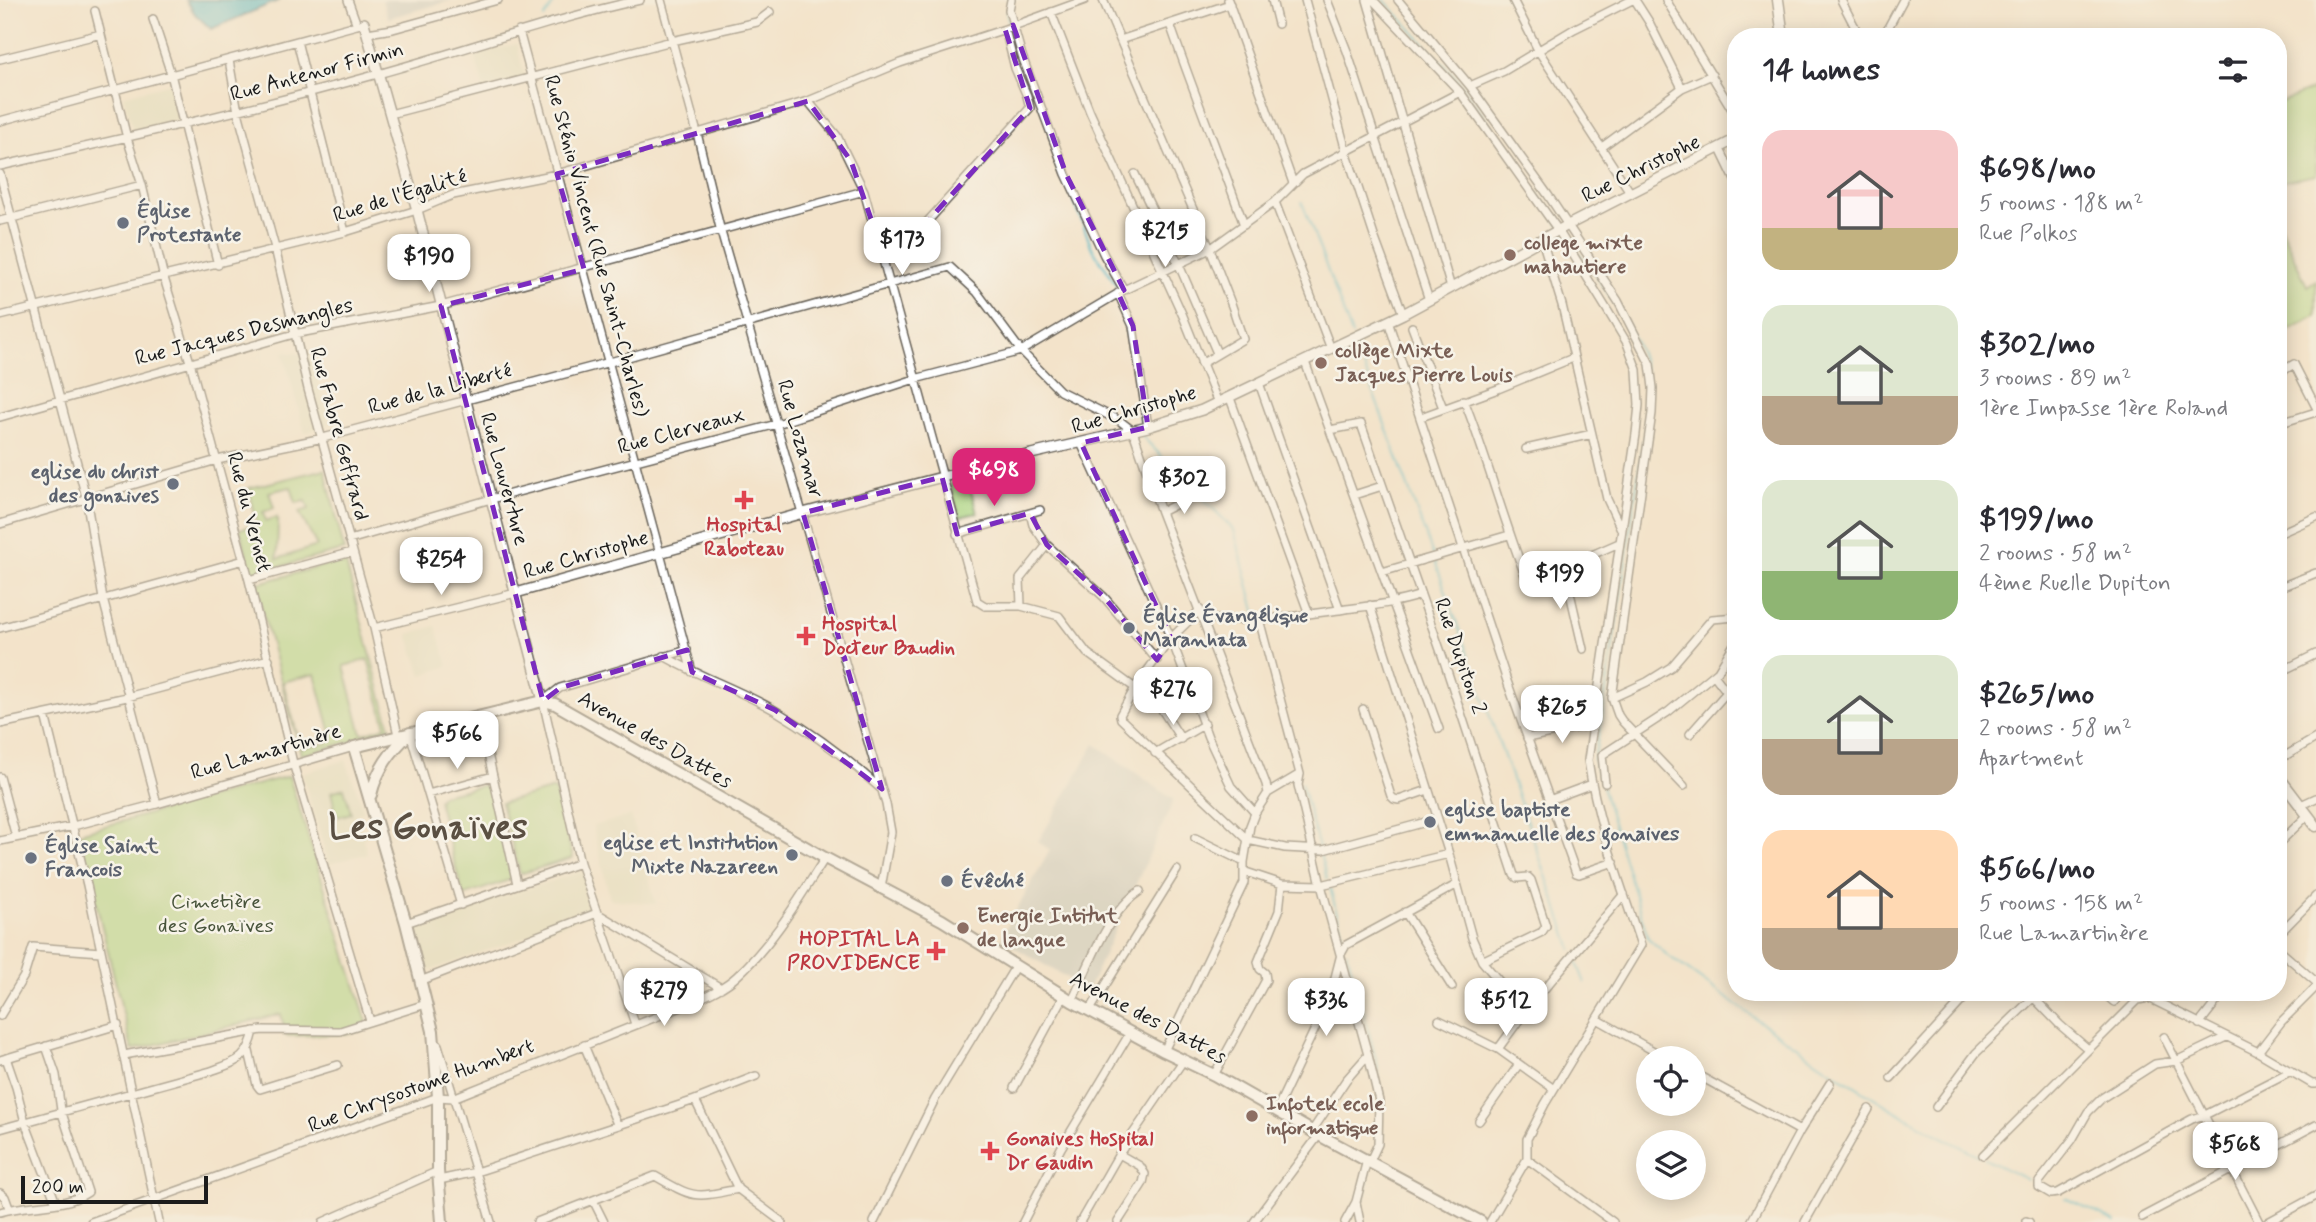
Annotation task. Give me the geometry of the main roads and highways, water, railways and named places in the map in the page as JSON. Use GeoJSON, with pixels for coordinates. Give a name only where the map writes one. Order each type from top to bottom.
{"type":"FeatureCollection","features":[{"type":"Feature","properties":{"kind":"main road"},"geometry":{"type":"LineString","coordinates":[[1778,0],[1782,28]]}},
{"type":"Feature","properties":{"kind":"main road","name":"Rue Lamartinère"},"geometry":{"type":"LineString","coordinates":[[370,797],[354,747],[543,701]]}},
{"type":"Feature","properties":{"kind":"main road","name":"Avenue des Dattes"},"geometry":{"type":"LineString","coordinates":[[543,701],[555,704],[825,858],[942,920],[1015,967],[1130,1033],[1214,1074],[1464,1218],[1481,1222]]}},
{"type":"Feature","properties":{"kind":"main road"},"geometry":{"type":"LineString","coordinates":[[410,733],[388,754],[374,782],[370,797],[433,1031],[442,1222]]}},
{"type":"Feature","properties":{"kind":"main road"},"geometry":{"type":"LineString","coordinates":[[2287,787],[2316,826]]}},
{"type":"Feature","properties":{"kind":"water"},"geometry":{"type":"Polygon","coordinates":[[[186,0],[280,0],[211,29],[195,14],[186,0]]]}},
{"type":"Feature","properties":{"kind":"waterway"},"geometry":{"type":"LineString","coordinates":[[544,18],[556,0]]}},
{"type":"Feature","properties":{"kind":"waterway"},"geometry":{"type":"LineString","coordinates":[[1384,0],[1459,81],[1559,225]]}},
{"type":"Feature","properties":{"kind":"waterway"},"geometry":{"type":"LineString","coordinates":[[1006,11],[1010,26]]}},
{"type":"Feature","properties":{"kind":"waterway"},"geometry":{"type":"LineString","coordinates":[[1071,192],[1091,246],[1118,287]]}},
{"type":"Feature","properties":{"kind":"waterway"},"geometry":{"type":"LineString","coordinates":[[1302,202],[1352,335]]}},
{"type":"Feature","properties":{"kind":"waterway"},"geometry":{"type":"LineString","coordinates":[[1564,232],[1621,314],[1639,349],[1646,375],[1645,432],[1594,760],[1648,938],[1727,998]]}},
{"type":"Feature","properties":{"kind":"waterway"},"geometry":{"type":"LineString","coordinates":[[1354,340],[1433,555]]}},
{"type":"Feature","properties":{"kind":"waterway"},"geometry":{"type":"LineString","coordinates":[[1133,349],[1141,424]]}},
{"type":"Feature","properties":{"kind":"waterway"},"geometry":{"type":"LineString","coordinates":[[1142,433],[1194,490]]}},
{"type":"Feature","properties":{"kind":"waterway"},"geometry":{"type":"LineString","coordinates":[[1201,496],[1234,530],[1257,618]]}},
{"type":"Feature","properties":{"kind":"waterway"},"geometry":{"type":"LineString","coordinates":[[1435,561],[1572,949]]}},
{"type":"Feature","properties":{"kind":"waterway"},"geometry":{"type":"LineString","coordinates":[[1301,783],[1319,848]]}},
{"type":"Feature","properties":{"kind":"waterway"},"geometry":{"type":"LineString","coordinates":[[1320,854],[1327,879]]}},
{"type":"Feature","properties":{"kind":"waterway"},"geometry":{"type":"LineString","coordinates":[[1329,884],[1345,943]]}},
{"type":"Feature","properties":{"kind":"waterway"},"geometry":{"type":"LineString","coordinates":[[1347,952],[1378,1067],[1379,1089]]}},
{"type":"Feature","properties":{"kind":"waterway"},"geometry":{"type":"LineString","coordinates":[[1576,960],[1585,983]]}},
{"type":"Feature","properties":{"kind":"waterway"},"geometry":{"type":"LineString","coordinates":[[1731,1001],[1858,1088],[1938,1135],[1980,1156]]}},
{"type":"Feature","properties":{"kind":"waterway"},"geometry":{"type":"LineString","coordinates":[[1985,1159],[2028,1180]]}},
{"type":"Feature","properties":{"kind":"waterway"},"geometry":{"type":"LineString","coordinates":[[1361,1209],[1369,1172]]}},
{"type":"Feature","properties":{"kind":"waterway"},"geometry":{"type":"LineString","coordinates":[[2065,1198],[2116,1222]]}},
{"type":"Feature","properties":{"kind":"place","name":"Église Protestante"},"geometry":{"type":"Point","coordinates":[123,223]}},
{"type":"Feature","properties":{"kind":"place","name":"college mixte mahautiere"},"geometry":{"type":"Point","coordinates":[1510,255]}},
{"type":"Feature","properties":{"kind":"place","name":"collège Mixte Jacques Pierre Louis"},"geometry":{"type":"Point","coordinates":[1321,363]}},
{"type":"Feature","properties":{"kind":"place","name":"eglise du christ des gonaives"},"geometry":{"type":"Point","coordinates":[173,484]}},
{"type":"Feature","properties":{"kind":"place","name":"Hospital Raboteau"},"geometry":{"type":"Point","coordinates":[744,500]}},
{"type":"Feature","properties":{"kind":"place","name":"Église Évangélique Maranhata"},"geometry":{"type":"Point","coordinates":[1129,628]}},
{"type":"Feature","properties":{"kind":"place","name":"Hospital Docteur Baudin"},"geometry":{"type":"Point","coordinates":[806,636]}},
{"type":"Feature","properties":{"kind":"place","name":"eglise baptiste emmanuelle des gonaives"},"geometry":{"type":"Point","coordinates":[1430,822]}},
{"type":"Feature","properties":{"kind":"place","name":"eglise et Institution Mixte Nazareen"},"geometry":{"type":"Point","coordinates":[792,855]}},
{"type":"Feature","properties":{"kind":"place","name":"Église Saint Francois"},"geometry":{"type":"Point","coordinates":[31,858]}},
{"type":"Feature","properties":{"kind":"place","name":"Évêché"},"geometry":{"type":"Point","coordinates":[947,881]}},
{"type":"Feature","properties":{"kind":"place","name":"Energie Intitut de langue"},"geometry":{"type":"Point","coordinates":[963,928]}},
{"type":"Feature","properties":{"kind":"place","name":"HOPITAL LA PROVIDENCE"},"geometry":{"type":"Point","coordinates":[936,951]}},
{"type":"Feature","properties":{"kind":"place","name":"Infotek ecole informatique"},"geometry":{"type":"Point","coordinates":[1252,1116]}},
{"type":"Feature","properties":{"kind":"place","name":"Gonaives Hospital Dr Gaudin"},"geometry":{"type":"Point","coordinates":[990,1151]}},
{"type":"Feature","properties":{"kind":"district","name":"Les Gonaïves"},"geometry":{"type":"Point","coordinates":[428,828]}},
{"type":"Feature","properties":{"kind":"park label","name":"Cimetière des Gonaïves"},"geometry":{"type":"Point","coordinates":[216,914]}}]}
